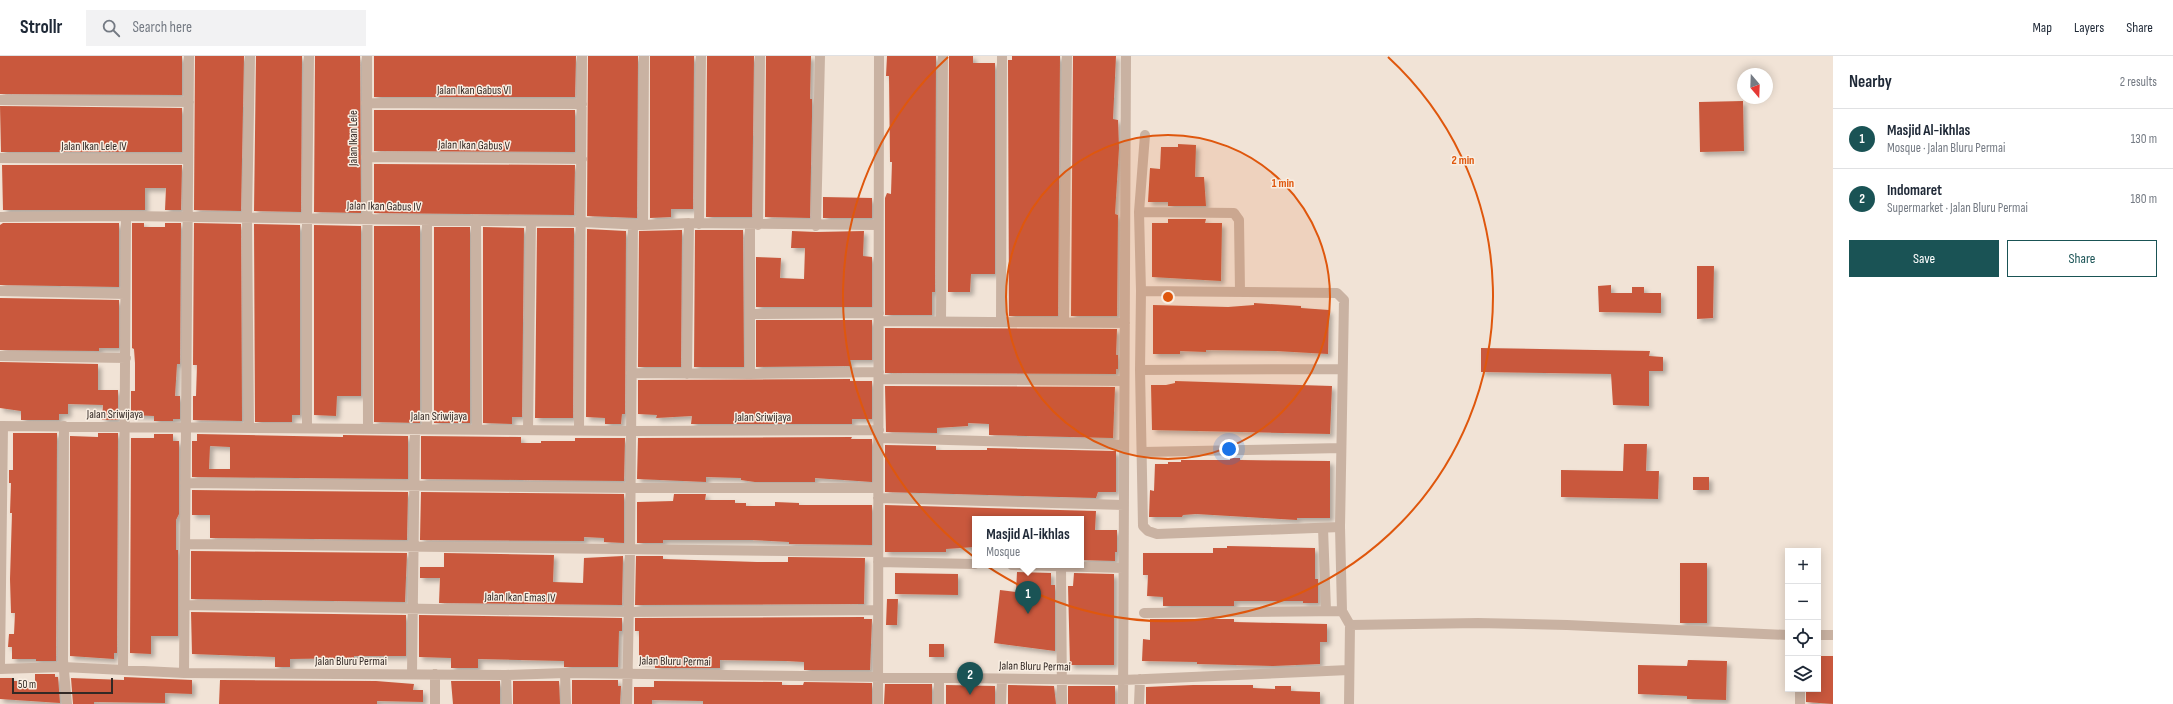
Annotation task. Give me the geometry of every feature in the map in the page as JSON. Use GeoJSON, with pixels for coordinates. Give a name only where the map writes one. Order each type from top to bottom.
{"type":"FeatureCollection","features":[{"type":"Feature","properties":{"kind":"street"},"geometry":{"type":"LineString","coordinates":[[184,673],[189,56]]}},
{"type":"Feature","properties":{"kind":"street"},"geometry":{"type":"LineString","coordinates":[[249,428],[247,218],[250,56]]}},
{"type":"Feature","properties":{"kind":"street"},"geometry":{"type":"LineString","coordinates":[[308,428],[307,218],[309,56]]}},
{"type":"Feature","properties":{"kind":"street","name":"Jalan Ikan Lele"},"geometry":{"type":"LineString","coordinates":[[367,56],[366,157],[368,428]]}},
{"type":"Feature","properties":{"kind":"street"},"geometry":{"type":"LineString","coordinates":[[579,430],[582,56]]}},
{"type":"Feature","properties":{"kind":"street"},"geometry":{"type":"LineString","coordinates":[[627,704],[626,673],[630,550],[632,373],[644,56]]}},
{"type":"Feature","properties":{"kind":"street"},"geometry":{"type":"LineString","coordinates":[[687,374],[701,56]]}},
{"type":"Feature","properties":{"kind":"street"},"geometry":{"type":"LineString","coordinates":[[750,374],[750,314],[760,56]]}},
{"type":"Feature","properties":{"kind":"street"},"geometry":{"type":"LineString","coordinates":[[816,226],[820,56]]}},
{"type":"Feature","properties":{"kind":"street"},"geometry":{"type":"LineString","coordinates":[[878,704],[879,676],[877,610],[879,317],[877,225],[879,56]]}},
{"type":"Feature","properties":{"kind":"street"},"geometry":{"type":"LineString","coordinates":[[941,321],[943,56]]}},
{"type":"Feature","properties":{"kind":"street"},"geometry":{"type":"LineString","coordinates":[[1001,322],[1002,56]]}},
{"type":"Feature","properties":{"kind":"street"},"geometry":{"type":"LineString","coordinates":[[1064,322],[1067,56]]}},
{"type":"Feature","properties":{"kind":"street"},"geometry":{"type":"LineString","coordinates":[[1123,704],[1126,56]]}},
{"type":"Feature","properties":{"kind":"street"},"geometry":{"type":"LineString","coordinates":[[0,100],[189,102]]}},
{"type":"Feature","properties":{"kind":"street","name":"Jalan Ikan Gabus VI"},"geometry":{"type":"LineString","coordinates":[[366,103],[582,104]]}},
{"type":"Feature","properties":{"kind":"street"},"geometry":{"type":"LineString","coordinates":[[1145,135],[1139,212],[1143,526],[1148,531],[1157,534],[1340,527]]}},
{"type":"Feature","properties":{"kind":"street","name":"Jalan Ikan Gabus V"},"geometry":{"type":"LineString","coordinates":[[366,157],[582,159]]}},
{"type":"Feature","properties":{"kind":"street","name":"Jalan Ikan Lele IV"},"geometry":{"type":"LineString","coordinates":[[0,158],[188,159]]}},
{"type":"Feature","properties":{"kind":"street"},"geometry":{"type":"LineString","coordinates":[[1139,212],[1234,213],[1238,220],[1240,291]]}},
{"type":"Feature","properties":{"kind":"street"},"geometry":{"type":"LineString","coordinates":[[123,669],[126,216]]}},
{"type":"Feature","properties":{"kind":"street","name":"Jalan Ikan Gabus IV"},"geometry":{"type":"LineString","coordinates":[[0,217],[126,216],[476,220],[580,222],[638,225],[694,223],[816,226],[877,225]]}},
{"type":"Feature","properties":{"kind":"street"},"geometry":{"type":"LineString","coordinates":[[427,220],[427,429]]}},
{"type":"Feature","properties":{"kind":"street"},"geometry":{"type":"LineString","coordinates":[[476,220],[477,429]]}},
{"type":"Feature","properties":{"kind":"street"},"geometry":{"type":"LineString","coordinates":[[528,430],[531,221]]}},
{"type":"Feature","properties":{"kind":"street"},"geometry":{"type":"LineString","coordinates":[[0,291],[125,294]]}},
{"type":"Feature","properties":{"kind":"street"},"geometry":{"type":"LineString","coordinates":[[1141,291],[1337,293],[1341,296],[1344,307],[1341,368],[1340,527],[1342,611],[1350,625],[1349,704]]}},
{"type":"Feature","properties":{"kind":"street"},"geometry":{"type":"LineString","coordinates":[[750,314],[879,317],[941,321],[1125,323]]}},
{"type":"Feature","properties":{"kind":"street"},"geometry":{"type":"LineString","coordinates":[[0,356],[126,358]]}},
{"type":"Feature","properties":{"kind":"street"},"geometry":{"type":"LineString","coordinates":[[1140,370],[1341,368]]}},
{"type":"Feature","properties":{"kind":"street"},"geometry":{"type":"LineString","coordinates":[[632,373],[879,375],[1124,381]]}},
{"type":"Feature","properties":{"kind":"street"},"geometry":{"type":"LineString","coordinates":[[0,664],[2,426]]}},
{"type":"Feature","properties":{"kind":"street","name":"Jalan Sriwijaya"},"geometry":{"type":"LineString","coordinates":[[2,426],[368,428],[879,434],[1124,445]]}},
{"type":"Feature","properties":{"kind":"street"},"geometry":{"type":"LineString","coordinates":[[64,426],[64,667],[67,704]]}},
{"type":"Feature","properties":{"kind":"street"},"geometry":{"type":"LineString","coordinates":[[412,674],[415,429]]}},
{"type":"Feature","properties":{"kind":"street"},"geometry":{"type":"LineString","coordinates":[[1143,452],[1341,448]]}},
{"type":"Feature","properties":{"kind":"street"},"geometry":{"type":"LineString","coordinates":[[185,483],[630,488],[878,493],[1124,505]]}},
{"type":"Feature","properties":{"kind":"street"},"geometry":{"type":"LineString","coordinates":[[1323,528],[1326,611]]}},
{"type":"Feature","properties":{"kind":"street"},"geometry":{"type":"LineString","coordinates":[[185,544],[630,550],[878,557],[972,564]]}},
{"type":"Feature","properties":{"kind":"street"},"geometry":{"type":"LineString","coordinates":[[1084,567],[1123,568]]}},
{"type":"Feature","properties":{"kind":"street"},"geometry":{"type":"LineString","coordinates":[[1061,568],[1062,704]]}},
{"type":"Feature","properties":{"kind":"street","name":"Jalan Ikan Emas IV"},"geometry":{"type":"LineString","coordinates":[[184,605],[412,607],[628,612],[877,610]]}},
{"type":"Feature","properties":{"kind":"street"},"geometry":{"type":"LineString","coordinates":[[1144,613],[1342,611]]}},
{"type":"Feature","properties":{"kind":"street"},"geometry":{"type":"LineString","coordinates":[[1350,625],[1478,623],[1567,625],[1785,635]]}},
{"type":"Feature","properties":{"kind":"street"},"geometry":{"type":"LineString","coordinates":[[1821,635],[1833,635]]}},
{"type":"Feature","properties":{"kind":"street","name":"Jalan Bluru Permai"},"geometry":{"type":"LineString","coordinates":[[0,669],[64,667],[184,673],[506,675],[565,672],[1062,680],[1123,680],[1349,670]]}},
{"type":"Feature","properties":{"kind":"street"},"geometry":{"type":"LineString","coordinates":[[565,672],[566,704]]}},
{"type":"Feature","properties":{"kind":"street"},"geometry":{"type":"LineString","coordinates":[[435,674],[436,704]]}},
{"type":"Feature","properties":{"kind":"street"},"geometry":{"type":"LineString","coordinates":[[506,675],[507,704]]}},
{"type":"Feature","properties":{"kind":"street"},"geometry":{"type":"LineString","coordinates":[[939,704],[940,678]]}},
{"type":"Feature","properties":{"kind":"street"},"geometry":{"type":"LineString","coordinates":[[1001,704],[1002,679]]}},
{"type":"Feature","properties":{"kind":"street"},"geometry":{"type":"LineString","coordinates":[[1139,704],[1140,679]]}},
{"type":"Feature","properties":{"kind":"street"},"geometry":{"type":"LineString","coordinates":[[1800,692],[1800,704]]}},
{"type":"Feature","properties":{"kind":"building"},"geometry":{"type":"Polygon","coordinates":[[[0,56],[182,56],[182,95],[0,94],[0,56]]]}},
{"type":"Feature","properties":{"kind":"building"},"geometry":{"type":"Polygon","coordinates":[[[195,56],[244,56],[241,211],[194,210],[195,56]]]}},
{"type":"Feature","properties":{"kind":"building"},"geometry":{"type":"Polygon","coordinates":[[[256,56],[302,56],[301,212],[254,211],[256,56]]]}},
{"type":"Feature","properties":{"kind":"building"},"geometry":{"type":"Polygon","coordinates":[[[315,56],[360,56],[361,213],[314,212],[315,56]]]}},
{"type":"Feature","properties":{"kind":"building"},"geometry":{"type":"Polygon","coordinates":[[[374,56],[576,56],[575,97],[374,97],[374,56]]]}},
{"type":"Feature","properties":{"kind":"building"},"geometry":{"type":"Polygon","coordinates":[[[588,56],[638,56],[637,218],[587,216],[588,56]]]}},
{"type":"Feature","properties":{"kind":"building"},"geometry":{"type":"Polygon","coordinates":[[[650,56],[694,56],[693,209],[671,209],[671,217],[650,218],[650,56]]]}},
{"type":"Feature","properties":{"kind":"building"},"geometry":{"type":"Polygon","coordinates":[[[707,56],[754,56],[752,217],[706,217],[707,56]]]}},
{"type":"Feature","properties":{"kind":"building"},"geometry":{"type":"Polygon","coordinates":[[[766,56],[811,56],[810,99],[812,99],[812,116],[810,218],[765,217],[766,56]]]}},
{"type":"Feature","properties":{"kind":"building"},"geometry":{"type":"Polygon","coordinates":[[[887,56],[936,56],[935,292],[932,292],[932,315],[885,315],[885,198],[887,193],[891,194],[892,162],[890,162],[889,76],[886,76],[887,56]]]}},
{"type":"Feature","properties":{"kind":"building"},"geometry":{"type":"Polygon","coordinates":[[[949,56],[973,56],[973,63],[995,63],[995,274],[971,274],[970,292],[948,292],[949,56]]]}},
{"type":"Feature","properties":{"kind":"building"},"geometry":{"type":"Polygon","coordinates":[[[1012,56],[1060,56],[1058,316],[1009,316],[1008,60],[1012,60],[1012,56]]]}},
{"type":"Feature","properties":{"kind":"building"},"geometry":{"type":"Polygon","coordinates":[[[1073,56],[1116,56],[1113,119],[1118,120],[1119,148],[1115,214],[1118,215],[1117,316],[1071,316],[1073,56]]]}},
{"type":"Feature","properties":{"kind":"building"},"geometry":{"type":"Polygon","coordinates":[[[1737,101],[1737,104],[1743,104],[1744,151],[1700,152],[1699,102],[1737,101]]]}},
{"type":"Feature","properties":{"kind":"building"},"geometry":{"type":"Polygon","coordinates":[[[0,106],[182,108],[182,152],[1,152],[0,106]]]}},
{"type":"Feature","properties":{"kind":"building"},"geometry":{"type":"Polygon","coordinates":[[[374,110],[575,110],[575,152],[374,151],[374,110]]]}},
{"type":"Feature","properties":{"kind":"building"},"geometry":{"type":"Polygon","coordinates":[[[1178,144],[1196,145],[1195,177],[1204,177],[1206,206],[1168,206],[1168,202],[1148,202],[1150,168],[1160,169],[1161,147],[1178,147],[1178,144]]]}},
{"type":"Feature","properties":{"kind":"building"},"geometry":{"type":"Polygon","coordinates":[[[374,164],[575,165],[574,215],[374,213],[374,164]]]}},
{"type":"Feature","properties":{"kind":"building"},"geometry":{"type":"Polygon","coordinates":[[[2,165],[182,165],[181,210],[165,210],[166,188],[145,188],[145,210],[3,210],[2,165]]]}},
{"type":"Feature","properties":{"kind":"building"},"geometry":{"type":"Polygon","coordinates":[[[823,197],[872,198],[872,218],[823,218],[823,197]]]}},
{"type":"Feature","properties":{"kind":"building"},"geometry":{"type":"Polygon","coordinates":[[[1168,219],[1206,219],[1205,223],[1222,223],[1221,281],[1152,277],[1152,223],[1168,223],[1168,219]]]}},
{"type":"Feature","properties":{"kind":"building"},"geometry":{"type":"Polygon","coordinates":[[[3,223],[119,223],[119,287],[0,285],[0,225],[3,223]]]}},
{"type":"Feature","properties":{"kind":"building"},"geometry":{"type":"Polygon","coordinates":[[[132,223],[144,223],[144,227],[165,227],[165,223],[181,223],[180,364],[177,364],[175,396],[180,396],[180,419],[173,419],[173,421],[154,421],[154,416],[131,415],[131,391],[135,391],[135,363],[134,349],[132,348],[132,223]]]}},
{"type":"Feature","properties":{"kind":"building"},"geometry":{"type":"Polygon","coordinates":[[[194,223],[241,224],[242,421],[193,420],[193,396],[196,396],[197,365],[193,365],[194,223]]]}},
{"type":"Feature","properties":{"kind":"building"},"geometry":{"type":"Polygon","coordinates":[[[254,224],[300,225],[300,415],[292,415],[292,422],[255,422],[254,224]]]}},
{"type":"Feature","properties":{"kind":"building"},"geometry":{"type":"Polygon","coordinates":[[[314,225],[361,226],[361,396],[337,396],[336,416],[314,415],[314,225]]]}},
{"type":"Feature","properties":{"kind":"building"},"geometry":{"type":"Polygon","coordinates":[[[374,226],[420,226],[420,423],[374,422],[374,226]]]}},
{"type":"Feature","properties":{"kind":"building"},"geometry":{"type":"Polygon","coordinates":[[[434,227],[470,227],[470,423],[434,423],[434,227]]]}},
{"type":"Feature","properties":{"kind":"building"},"geometry":{"type":"Polygon","coordinates":[[[483,227],[524,228],[522,417],[512,417],[512,424],[483,423],[483,227]]]}},
{"type":"Feature","properties":{"kind":"building"},"geometry":{"type":"Polygon","coordinates":[[[537,228],[574,228],[573,418],[535,418],[537,228]]]}},
{"type":"Feature","properties":{"kind":"building"},"geometry":{"type":"Polygon","coordinates":[[[587,229],[626,231],[625,414],[622,414],[621,424],[605,424],[605,418],[586,417],[587,229]]]}},
{"type":"Feature","properties":{"kind":"building"},"geometry":{"type":"Polygon","coordinates":[[[682,230],[681,367],[638,367],[639,231],[682,230]]]}},
{"type":"Feature","properties":{"kind":"building"},"geometry":{"type":"Polygon","coordinates":[[[695,230],[743,230],[744,367],[694,367],[695,230]]]}},
{"type":"Feature","properties":{"kind":"building"},"geometry":{"type":"Polygon","coordinates":[[[792,231],[864,231],[863,256],[872,257],[872,307],[756,307],[756,257],[781,258],[780,278],[804,279],[805,248],[791,248],[792,231]]]}},
{"type":"Feature","properties":{"kind":"building"},"geometry":{"type":"Polygon","coordinates":[[[1697,266],[1714,266],[1713,318],[1697,319],[1697,266]]]}},
{"type":"Feature","properties":{"kind":"building"},"geometry":{"type":"Polygon","coordinates":[[[1611,285],[1611,293],[1632,293],[1632,287],[1644,287],[1644,293],[1661,293],[1661,313],[1599,312],[1598,286],[1611,285]]]}},
{"type":"Feature","properties":{"kind":"building"},"geometry":{"type":"Polygon","coordinates":[[[0,298],[119,300],[119,348],[99,348],[99,351],[0,350],[0,298]]]}},
{"type":"Feature","properties":{"kind":"building"},"geometry":{"type":"Polygon","coordinates":[[[1254,303],[1301,306],[1301,308],[1329,310],[1328,354],[1276,351],[1206,350],[1206,352],[1180,351],[1180,354],[1153,354],[1153,305],[1228,307],[1254,305],[1254,303]]]}},
{"type":"Feature","properties":{"kind":"building"},"geometry":{"type":"Polygon","coordinates":[[[756,320],[872,320],[872,360],[850,360],[850,366],[756,367],[756,320]]]}},
{"type":"Feature","properties":{"kind":"building"},"geometry":{"type":"Polygon","coordinates":[[[885,328],[1117,329],[1116,355],[1118,355],[1118,369],[1116,369],[1116,374],[885,373],[885,328]]]}},
{"type":"Feature","properties":{"kind":"building"},"geometry":{"type":"Polygon","coordinates":[[[1481,348],[1650,351],[1649,356],[1663,357],[1663,371],[1649,371],[1649,406],[1613,405],[1611,374],[1481,372],[1481,348]]]}},
{"type":"Feature","properties":{"kind":"building"},"geometry":{"type":"Polygon","coordinates":[[[0,362],[98,364],[98,390],[118,390],[118,420],[102,420],[103,405],[68,404],[68,414],[59,414],[59,420],[21,420],[21,411],[0,408],[0,362]]]}},
{"type":"Feature","properties":{"kind":"building"},"geometry":{"type":"Polygon","coordinates":[[[850,379],[850,381],[872,381],[872,419],[852,419],[852,424],[691,424],[692,416],[656,418],[657,415],[638,414],[638,380],[850,379]]]}},
{"type":"Feature","properties":{"kind":"building"},"geometry":{"type":"Polygon","coordinates":[[[1175,381],[1332,386],[1330,434],[1152,430],[1151,385],[1166,385],[1175,383],[1175,381]]]}},
{"type":"Feature","properties":{"kind":"building"},"geometry":{"type":"Polygon","coordinates":[[[885,386],[1115,387],[1113,438],[989,435],[989,424],[968,423],[968,426],[937,428],[937,433],[886,432],[885,386]]]}},
{"type":"Feature","properties":{"kind":"building"},"geometry":{"type":"Polygon","coordinates":[[[13,433],[57,433],[56,661],[12,659],[12,647],[8,647],[9,634],[14,634],[15,613],[11,613],[10,579],[12,513],[10,513],[11,483],[9,483],[9,470],[13,470],[13,433]]]}},
{"type":"Feature","properties":{"kind":"building"},"geometry":{"type":"Polygon","coordinates":[[[98,433],[118,433],[117,653],[114,653],[114,659],[70,656],[70,436],[98,437],[98,433]]]}},
{"type":"Feature","properties":{"kind":"building"},"geometry":{"type":"Polygon","coordinates":[[[154,434],[173,434],[173,441],[179,441],[179,514],[176,520],[176,550],[178,550],[178,636],[151,636],[151,654],[130,653],[131,438],[154,438],[154,434]]]}},
{"type":"Feature","properties":{"kind":"building"},"geometry":{"type":"Polygon","coordinates":[[[197,434],[343,437],[343,435],[408,436],[408,479],[192,477],[192,441],[197,441],[197,434]],[[210,446],[209,469],[230,469],[230,447],[210,446]]]}},
{"type":"Feature","properties":{"kind":"building"},"geometry":{"type":"Polygon","coordinates":[[[421,436],[521,437],[521,443],[541,443],[541,441],[575,441],[575,438],[625,438],[624,481],[421,479],[421,436]]]}},
{"type":"Feature","properties":{"kind":"building"},"geometry":{"type":"Polygon","coordinates":[[[852,437],[851,439],[872,439],[872,482],[815,478],[815,482],[755,482],[741,480],[741,478],[706,477],[706,482],[637,479],[638,438],[852,437]]]}},
{"type":"Feature","properties":{"kind":"building"},"geometry":{"type":"Polygon","coordinates":[[[1624,444],[1647,444],[1646,471],[1659,471],[1658,499],[1561,497],[1561,470],[1623,471],[1624,444]]]}},
{"type":"Feature","properties":{"kind":"building"},"geometry":{"type":"Polygon","coordinates":[[[885,445],[936,446],[936,450],[987,450],[987,448],[1116,451],[1116,492],[1098,492],[1096,498],[885,492],[885,445]]]}},
{"type":"Feature","properties":{"kind":"building"},"geometry":{"type":"Polygon","coordinates":[[[1230,458],[1240,458],[1240,460],[1330,461],[1330,518],[1297,518],[1297,520],[1196,514],[1183,515],[1182,517],[1149,517],[1150,490],[1154,491],[1155,464],[1181,462],[1181,460],[1230,460],[1230,458]]]}},
{"type":"Feature","properties":{"kind":"building"},"geometry":{"type":"Polygon","coordinates":[[[1693,477],[1709,477],[1709,490],[1693,490],[1693,477]]]}},
{"type":"Feature","properties":{"kind":"building"},"geometry":{"type":"Polygon","coordinates":[[[192,490],[408,492],[407,540],[210,538],[210,515],[192,515],[192,490]]]}},
{"type":"Feature","properties":{"kind":"building"},"geometry":{"type":"Polygon","coordinates":[[[421,492],[624,494],[624,543],[604,542],[604,538],[584,537],[584,541],[420,540],[421,492]]]}},
{"type":"Feature","properties":{"kind":"building"},"geometry":{"type":"Polygon","coordinates":[[[674,494],[706,494],[705,500],[735,500],[735,503],[746,503],[746,506],[775,506],[775,502],[799,503],[799,505],[872,505],[872,545],[789,544],[789,542],[752,540],[663,540],[663,543],[637,543],[637,502],[673,501],[674,494]]]}},
{"type":"Feature","properties":{"kind":"building"},"geometry":{"type":"Polygon","coordinates":[[[885,505],[1096,511],[1095,530],[1117,530],[1117,552],[1115,552],[1115,561],[1084,560],[1084,516],[972,516],[972,547],[946,549],[946,552],[885,552],[885,505]]]}},
{"type":"Feature","properties":{"kind":"building"},"geometry":{"type":"Polygon","coordinates":[[[1227,546],[1315,548],[1315,579],[1318,579],[1318,603],[1303,603],[1303,601],[1234,601],[1234,606],[1163,606],[1163,597],[1147,596],[1148,575],[1143,575],[1143,553],[1213,553],[1213,548],[1227,548],[1227,546]]]}},
{"type":"Feature","properties":{"kind":"building"},"geometry":{"type":"Polygon","coordinates":[[[191,551],[407,553],[405,602],[191,599],[191,551]]]}},
{"type":"Feature","properties":{"kind":"building"},"geometry":{"type":"Polygon","coordinates":[[[444,553],[554,555],[553,582],[583,583],[584,558],[623,556],[622,605],[439,603],[440,578],[420,578],[420,567],[444,567],[444,553]]]}},
{"type":"Feature","properties":{"kind":"building"},"geometry":{"type":"Polygon","coordinates":[[[636,556],[663,556],[663,559],[757,562],[788,562],[788,557],[865,558],[864,604],[635,605],[636,556]]]}},
{"type":"Feature","properties":{"kind":"building"},"geometry":{"type":"Polygon","coordinates":[[[1680,563],[1707,563],[1707,623],[1680,623],[1680,563]]]}},
{"type":"Feature","properties":{"kind":"building"},"geometry":{"type":"Polygon","coordinates":[[[1017,572],[1051,573],[1051,585],[1055,585],[1055,651],[994,643],[1000,590],[1016,592],[1017,572]]]}},
{"type":"Feature","properties":{"kind":"building"},"geometry":{"type":"Polygon","coordinates":[[[895,573],[958,574],[958,595],[895,594],[895,573]]]}},
{"type":"Feature","properties":{"kind":"building"},"geometry":{"type":"Polygon","coordinates":[[[1074,573],[1114,574],[1114,665],[1070,665],[1068,586],[1073,586],[1074,573]]]}},
{"type":"Feature","properties":{"kind":"building"},"geometry":{"type":"Polygon","coordinates":[[[887,599],[898,599],[897,625],[886,625],[887,599]]]}},
{"type":"Feature","properties":{"kind":"building"},"geometry":{"type":"Polygon","coordinates":[[[191,612],[406,615],[406,656],[354,656],[354,658],[290,659],[290,667],[275,667],[275,657],[192,654],[191,612]]]}},
{"type":"Feature","properties":{"kind":"building"},"geometry":{"type":"Polygon","coordinates":[[[419,615],[622,618],[622,631],[619,631],[618,667],[564,667],[564,661],[478,659],[478,668],[451,668],[451,658],[419,657],[419,615]]]}},
{"type":"Feature","properties":{"kind":"building"},"geometry":{"type":"Polygon","coordinates":[[[864,617],[864,619],[872,619],[870,670],[804,670],[804,662],[720,660],[720,668],[655,668],[655,662],[639,661],[639,631],[635,631],[635,618],[864,617]]]}},
{"type":"Feature","properties":{"kind":"building"},"geometry":{"type":"Polygon","coordinates":[[[1150,619],[1234,619],[1234,622],[1327,624],[1327,642],[1320,642],[1320,664],[1273,666],[1142,661],[1143,639],[1150,640],[1150,619]]]}},
{"type":"Feature","properties":{"kind":"building"},"geometry":{"type":"Polygon","coordinates":[[[929,644],[944,644],[944,657],[929,657],[929,644]]]}},
{"type":"Feature","properties":{"kind":"building"},"geometry":{"type":"Polygon","coordinates":[[[1821,656],[1833,656],[1833,704],[1806,702],[1806,692],[1821,692],[1821,656]]]}},
{"type":"Feature","properties":{"kind":"building"},"geometry":{"type":"Polygon","coordinates":[[[1688,660],[1727,661],[1726,700],[1687,699],[1687,696],[1638,694],[1638,665],[1687,666],[1688,660]]]}},
{"type":"Feature","properties":{"kind":"building"},"geometry":{"type":"Polygon","coordinates":[[[35,674],[55,674],[55,677],[58,677],[60,703],[0,699],[0,678],[12,678],[12,681],[35,681],[35,674]]]}},
{"type":"Feature","properties":{"kind":"building"},"geometry":{"type":"Polygon","coordinates":[[[124,677],[192,680],[192,694],[165,693],[165,703],[94,702],[94,704],[73,704],[71,678],[124,680],[124,677]]]}},
{"type":"Feature","properties":{"kind":"building"},"geometry":{"type":"Polygon","coordinates":[[[220,680],[376,681],[414,684],[413,690],[423,690],[423,702],[377,701],[377,704],[219,704],[220,680]]]}},
{"type":"Feature","properties":{"kind":"building"},"geometry":{"type":"Polygon","coordinates":[[[572,680],[618,680],[618,686],[621,686],[620,704],[572,704],[572,680]]]}},
{"type":"Feature","properties":{"kind":"building"},"geometry":{"type":"Polygon","coordinates":[[[451,681],[500,681],[500,704],[453,704],[451,681]]]}},
{"type":"Feature","properties":{"kind":"building"},"geometry":{"type":"Polygon","coordinates":[[[513,681],[559,681],[560,704],[513,704],[513,681]]]}},
{"type":"Feature","properties":{"kind":"building"},"geometry":{"type":"Polygon","coordinates":[[[654,681],[782,682],[782,685],[803,685],[804,682],[872,683],[872,704],[703,704],[703,701],[652,700],[652,704],[634,704],[634,687],[654,687],[654,681]]]}},
{"type":"Feature","properties":{"kind":"building"},"geometry":{"type":"Polygon","coordinates":[[[885,684],[932,684],[932,704],[884,704],[885,684]]]}},
{"type":"Feature","properties":{"kind":"building"},"geometry":{"type":"Polygon","coordinates":[[[946,685],[995,686],[995,704],[946,704],[946,685]]]}},
{"type":"Feature","properties":{"kind":"building"},"geometry":{"type":"Polygon","coordinates":[[[1008,685],[1054,686],[1056,704],[1008,704],[1008,685]]]}},
{"type":"Feature","properties":{"kind":"building"},"geometry":{"type":"Polygon","coordinates":[[[1253,685],[1253,688],[1275,689],[1275,686],[1291,686],[1291,691],[1320,692],[1320,704],[1146,704],[1146,687],[1253,685]]]}},
{"type":"Feature","properties":{"kind":"building"},"geometry":{"type":"Polygon","coordinates":[[[1068,686],[1115,686],[1115,704],[1068,704],[1068,686]]]}},
{"type":"Feature","properties":{"kind":"place","name":"Masjid Al-ikhlas"},"geometry":{"type":"Point","coordinates":[1028,614]}},
{"type":"Feature","properties":{"kind":"place","name":"Indomaret"},"geometry":{"type":"Point","coordinates":[970,695]}}]}
